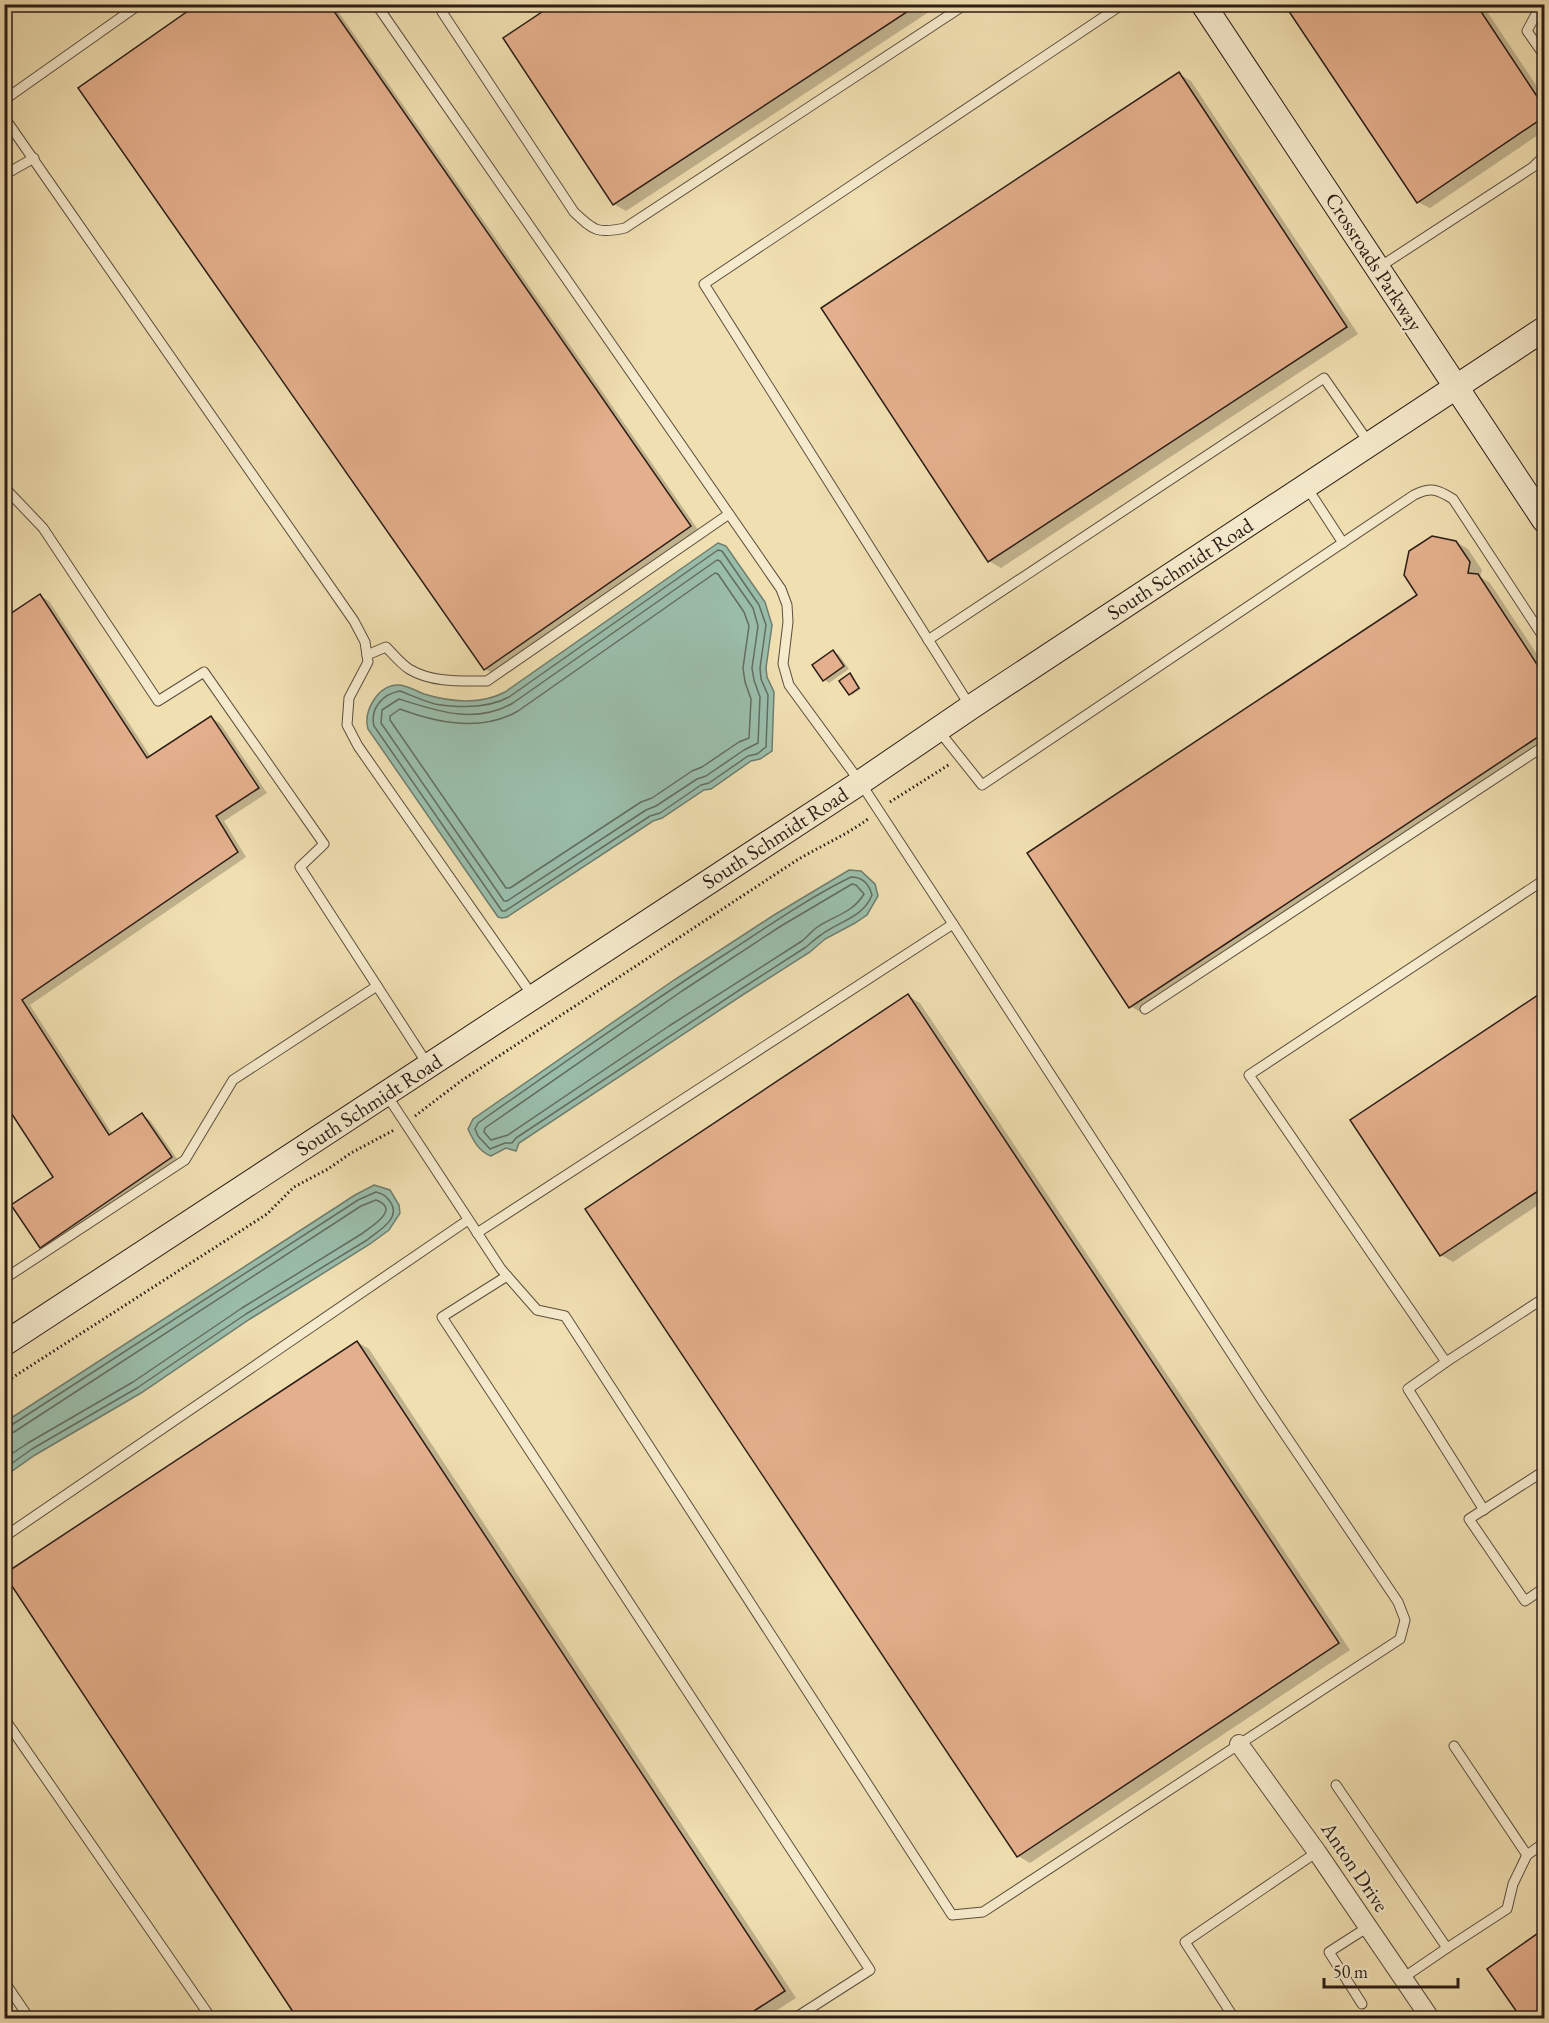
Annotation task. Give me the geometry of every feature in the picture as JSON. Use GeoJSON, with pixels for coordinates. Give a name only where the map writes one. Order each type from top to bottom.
{"type":"FeatureCollection","features":[{"type":"Feature","properties":{"kind":"street","name":"Crossroads Parkway"},"geometry":{"type":"LineString","coordinates":[[1203,4],[1545,520]]}},
{"type":"Feature","properties":{"kind":"street","name":"South Schmidt Road"},"geometry":{"type":"LineString","coordinates":[[7,1335],[533,998],[1545,329]]}},
{"type":"Feature","properties":{"kind":"street","name":"Anton Drive"},"geometry":{"type":"LineString","coordinates":[[1239,1744],[1317,1852],[1430,2019]]}},
{"type":"Feature","properties":{"kind":"lane"},"geometry":{"type":"LineString","coordinates":[[4,99],[140,4]]}},
{"type":"Feature","properties":{"kind":"lane"},"geometry":{"type":"LineString","coordinates":[[376,4],[781,589],[788,605],[783,664],[789,685],[860,782],[1262,1399],[1375,1566],[1398,1602],[1405,1620],[1400,1639],[983,1912],[952,1915],[564,1316],[537,1310],[507,1276],[386,1094]]}},
{"type":"Feature","properties":{"kind":"lane"},"geometry":{"type":"LineString","coordinates":[[440,4],[442,12],[574,212],[587,225],[604,232],[625,228],[966,4]]}},
{"type":"Feature","properties":{"kind":"lane"},"geometry":{"type":"LineString","coordinates":[[971,707],[704,284],[1123,4]]}},
{"type":"Feature","properties":{"kind":"lane"},"geometry":{"type":"LineString","coordinates":[[1545,6],[1541,5],[1527,31],[1545,55]]}},
{"type":"Feature","properties":{"kind":"lane"},"geometry":{"type":"LineString","coordinates":[[4,117],[354,621],[365,642],[368,662],[349,698],[347,725],[358,746],[533,998]]}},
{"type":"Feature","properties":{"kind":"lane"},"geometry":{"type":"LineString","coordinates":[[1378,268],[1533,167],[1545,156]]}},
{"type":"Feature","properties":{"kind":"lane"},"geometry":{"type":"LineString","coordinates":[[4,175],[34,158]]}},
{"type":"Feature","properties":{"kind":"lane"},"geometry":{"type":"LineString","coordinates":[[928,640],[1324,378],[1369,444]]}},
{"type":"Feature","properties":{"kind":"lane"},"geometry":{"type":"LineString","coordinates":[[1306,486],[1343,543]]}},
{"type":"Feature","properties":{"kind":"lane"},"geometry":{"type":"LineString","coordinates":[[4,487],[43,528],[158,700],[204,672],[324,844],[300,867],[429,1066]]}},
{"type":"Feature","properties":{"kind":"lane"},"geometry":{"type":"LineString","coordinates":[[938,729],[982,785],[1414,495],[1427,489],[1441,492],[1453,499],[1545,638]]}},
{"type":"Feature","properties":{"kind":"lane"},"geometry":{"type":"LineString","coordinates":[[367,655],[386,647],[407,668],[426,677],[487,681],[729,514]]}},
{"type":"Feature","properties":{"kind":"lane"},"geometry":{"type":"LineString","coordinates":[[1145,1009],[1545,746]]}},
{"type":"Feature","properties":{"kind":"lane"},"geometry":{"type":"LineString","coordinates":[[1446,1362],[1249,1076],[1545,880]]}},
{"type":"Feature","properties":{"kind":"lane"},"geometry":{"type":"LineString","coordinates":[[477,1233],[953,924]]}},
{"type":"Feature","properties":{"kind":"lane"},"geometry":{"type":"LineString","coordinates":[[4,1279],[184,1160],[233,1080],[377,986]]}},
{"type":"Feature","properties":{"kind":"lane"},"geometry":{"type":"LineString","coordinates":[[4,1537],[468,1220]]}},
{"type":"Feature","properties":{"kind":"lane"},"geometry":{"type":"LineString","coordinates":[[507,1276],[442,1317],[870,1970],[795,2019]]}},
{"type":"Feature","properties":{"kind":"lane"},"geometry":{"type":"LineString","coordinates":[[1484,1510],[1408,1389],[1545,1298]]}},
{"type":"Feature","properties":{"kind":"lane"},"geometry":{"type":"LineString","coordinates":[[1545,1471],[1470,1519],[1525,1601],[1545,1588]]}},
{"type":"Feature","properties":{"kind":"lane"},"geometry":{"type":"LineString","coordinates":[[4,1718],[211,2019]]}},
{"type":"Feature","properties":{"kind":"lane"},"geometry":{"type":"LineString","coordinates":[[1454,1746],[1527,1855]]}},
{"type":"Feature","properties":{"kind":"lane"},"geometry":{"type":"LineString","coordinates":[[1336,1785],[1447,1947]]}},
{"type":"Feature","properties":{"kind":"lane"},"geometry":{"type":"LineString","coordinates":[[1403,1978],[1508,1909],[1513,1884],[1527,1855],[1545,1843]]}},
{"type":"Feature","properties":{"kind":"lane"},"geometry":{"type":"LineString","coordinates":[[1234,2019],[1185,1942],[1317,1852]]}},
{"type":"Feature","properties":{"kind":"lane"},"geometry":{"type":"LineString","coordinates":[[1362,2004],[1329,1952],[1368,1927]]}},
{"type":"Feature","properties":{"kind":"lane"},"geometry":{"type":"LineString","coordinates":[[4,1982],[29,2019]]}},
{"type":"Feature","properties":{"kind":"path"},"geometry":{"type":"LineString","coordinates":[[4,1383],[267,1214],[294,1187],[328,1169],[351,1153],[388,1135],[461,1081],[794,862],[824,844],[844,836],[951,764]]}},
{"type":"Feature","properties":{"kind":"water"},"geometry":{"type":"Polygon","coordinates":[[[718,543],[726,546],[765,602],[772,625],[766,668],[767,677],[774,692],[772,751],[760,759],[751,761],[711,789],[704,790],[662,818],[653,821],[507,917],[498,917],[368,729],[368,715],[374,700],[384,689],[398,685],[434,697],[465,701],[486,699],[505,692],[718,543]]]}},
{"type":"Feature","properties":{"kind":"water"},"geometry":{"type":"Polygon","coordinates":[[[849,870],[861,871],[875,884],[878,896],[867,915],[825,939],[810,952],[519,1143],[516,1151],[506,1148],[491,1156],[477,1145],[468,1129],[473,1119],[674,980],[774,915],[849,870]]]}},
{"type":"Feature","properties":{"kind":"water"},"geometry":{"type":"Polygon","coordinates":[[[374,1185],[390,1190],[399,1205],[400,1213],[389,1230],[250,1319],[141,1393],[35,1455],[5,1476],[5,1422],[355,1195],[374,1185]]]}},
{"type":"Feature","properties":{"kind":"building"},"geometry":{"type":"Polygon","coordinates":[[[198,4],[329,4],[691,526],[484,670],[78,88],[198,4]]]}},
{"type":"Feature","properties":{"kind":"building"},"geometry":{"type":"Polygon","coordinates":[[[554,4],[919,4],[613,205],[503,38],[554,4]]]}},
{"type":"Feature","properties":{"kind":"building"},"geometry":{"type":"Polygon","coordinates":[[[1284,4],[1476,4],[1544,107],[1544,117],[1417,203],[1284,4]]]}},
{"type":"Feature","properties":{"kind":"building"},"geometry":{"type":"Polygon","coordinates":[[[1179,72],[1347,327],[988,562],[821,308],[1179,72]]]}},
{"type":"Feature","properties":{"kind":"building"},"geometry":{"type":"Polygon","coordinates":[[[1432,536],[1456,541],[1470,562],[1468,573],[1478,574],[1544,675],[1544,733],[1129,1008],[1027,853],[1417,595],[1404,575],[1409,551],[1432,536]]]}},
{"type":"Feature","properties":{"kind":"building"},"geometry":{"type":"Polygon","coordinates":[[[40,594],[147,758],[211,716],[259,788],[216,816],[238,852],[22,1000],[109,1135],[142,1113],[172,1157],[40,1248],[11,1205],[53,1177],[4,1102],[4,618],[40,594]]]}},
{"type":"Feature","properties":{"kind":"building"},"geometry":{"type":"Polygon","coordinates":[[[833,650],[844,666],[823,681],[812,665],[833,650]]]}},
{"type":"Feature","properties":{"kind":"building"},"geometry":{"type":"Polygon","coordinates":[[[850,673],[859,688],[849,695],[839,681],[850,673]]]}},
{"type":"Feature","properties":{"kind":"building"},"geometry":{"type":"Polygon","coordinates":[[[1544,991],[1544,1187],[1440,1256],[1350,1120],[1544,991]]]}},
{"type":"Feature","properties":{"kind":"building"},"geometry":{"type":"Polygon","coordinates":[[[908,994],[1339,1643],[1017,1857],[585,1209],[908,994]]]}},
{"type":"Feature","properties":{"kind":"building"},"geometry":{"type":"Polygon","coordinates":[[[357,1341],[785,1991],[743,2018],[297,2018],[4,1574],[357,1341]]]}},
{"type":"Feature","properties":{"kind":"building"},"geometry":{"type":"Polygon","coordinates":[[[1544,1929],[1544,2010],[1532,2018],[1521,2018],[1487,1969],[1544,1929]]]}}]}
